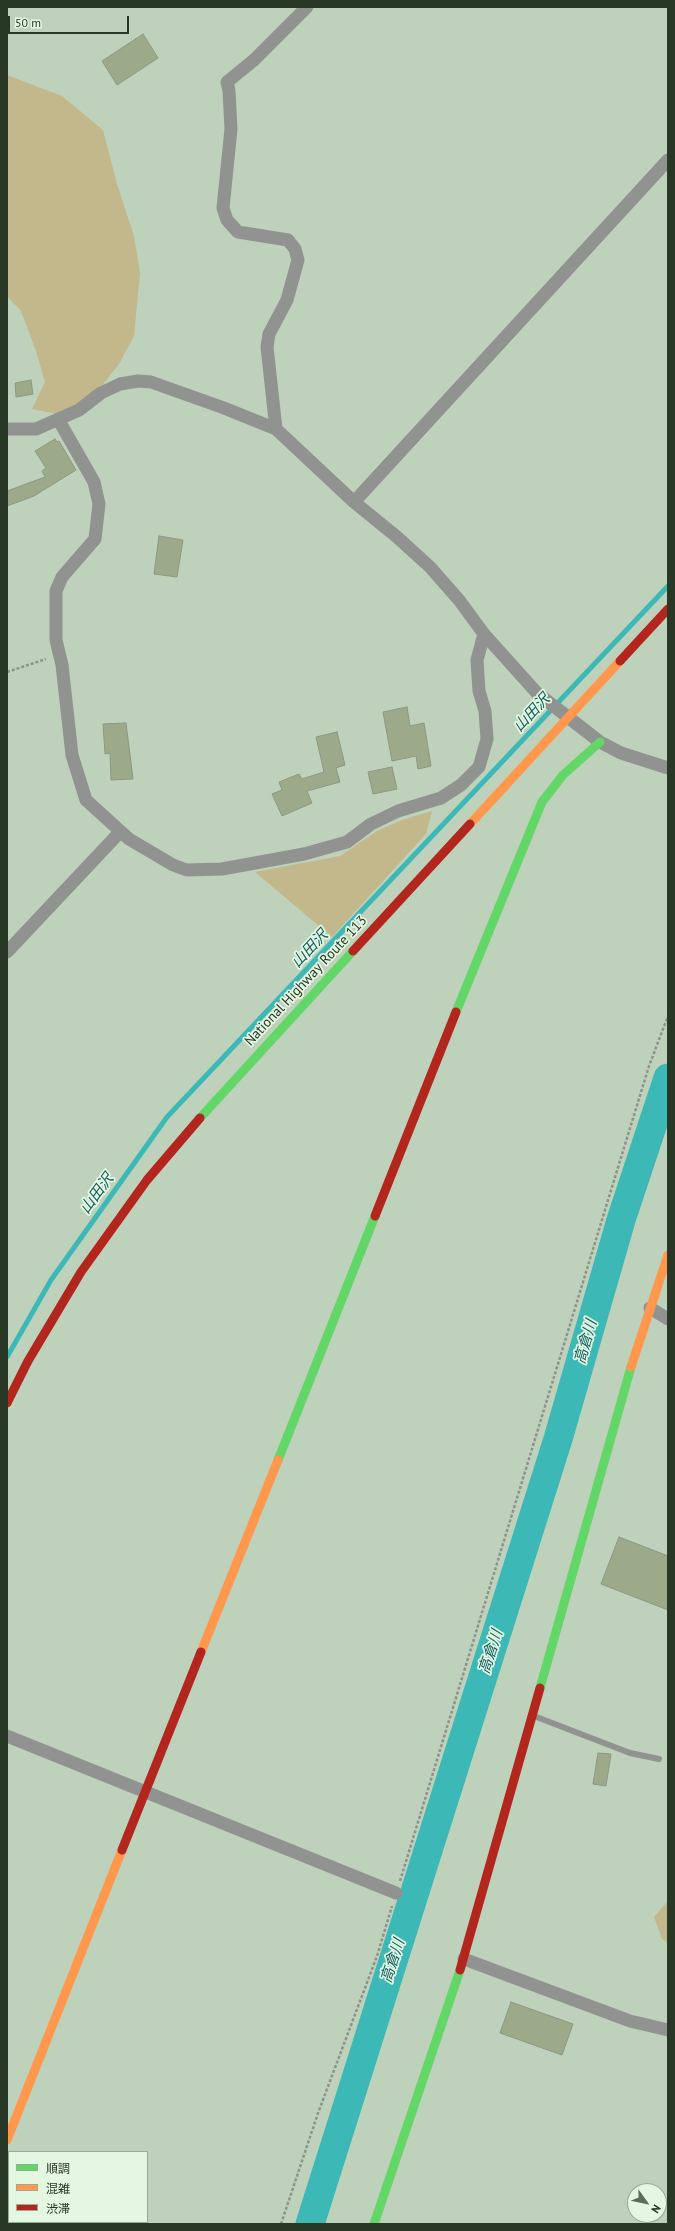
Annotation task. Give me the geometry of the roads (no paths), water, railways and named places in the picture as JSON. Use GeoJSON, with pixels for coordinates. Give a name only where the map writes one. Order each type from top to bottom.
{"type":"FeatureCollection","features":[{"type":"Feature","properties":{"kind":"main road","name":"National Highway Route 113"},"geometry":{"type":"LineString","coordinates":[[7,1403],[28,1361],[81,1272],[147,1180],[218,1097],[668,609]]}},
{"type":"Feature","properties":{"kind":"main road"},"geometry":{"type":"LineString","coordinates":[[7,2140],[147,1792],[507,884],[539,809],[563,775],[600,742]]}},
{"type":"Feature","properties":{"kind":"main road"},"geometry":{"type":"LineString","coordinates":[[374,2224],[464,1959],[637,1345],[668,1255]]}},
{"type":"Feature","properties":{"kind":"street"},"geometry":{"type":"LineString","coordinates":[[276,429],[267,347],[269,334],[287,300],[298,260],[295,249],[288,240],[238,232],[227,220],[223,208],[231,129],[229,91],[227,82],[254,60],[306,7]]}},
{"type":"Feature","properties":{"kind":"street"},"geometry":{"type":"LineString","coordinates":[[354,502],[668,160]]}},
{"type":"Feature","properties":{"kind":"street"},"geometry":{"type":"LineString","coordinates":[[7,429],[36,429],[79,410],[101,393],[120,384],[138,381],[151,382],[224,408],[276,429],[354,502],[397,537],[430,567],[460,600],[484,634],[537,693],[567,718],[600,742],[621,753],[668,768]]}},
{"type":"Feature","properties":{"kind":"street"},"geometry":{"type":"LineString","coordinates":[[58,418],[94,482],[99,504],[96,539],[62,578],[56,591],[55,616],[72,755],[86,800],[120,832],[145,850],[173,866],[187,870],[222,869],[304,854],[347,842],[371,824],[398,811],[441,798],[461,785],[479,767],[484,754],[487,739],[486,711],[479,691],[477,660],[484,634]]}},
{"type":"Feature","properties":{"kind":"street"},"geometry":{"type":"LineString","coordinates":[[7,952],[120,832]]}},
{"type":"Feature","properties":{"kind":"street"},"geometry":{"type":"LineString","coordinates":[[650,1308],[668,1319]]}},
{"type":"Feature","properties":{"kind":"street"},"geometry":{"type":"LineString","coordinates":[[7,1736],[396,1893]]}},
{"type":"Feature","properties":{"kind":"street"},"geometry":{"type":"LineString","coordinates":[[464,1959],[616,2016],[668,2030]]}},
{"type":"Feature","properties":{"kind":"lane"},"geometry":{"type":"LineString","coordinates":[[533,1715],[630,1753],[659,1759]]}},
{"type":"Feature","properties":{"kind":"waterway","name":"山田沢"},"geometry":{"type":"LineString","coordinates":[[7,1357],[51,1280],[167,1117],[668,586]]}},
{"type":"Feature","properties":{"kind":"waterway","name":"高倉川"},"geometry":{"type":"LineString","coordinates":[[310,2224],[558,1439],[621,1220],[668,1078]]}}]}
